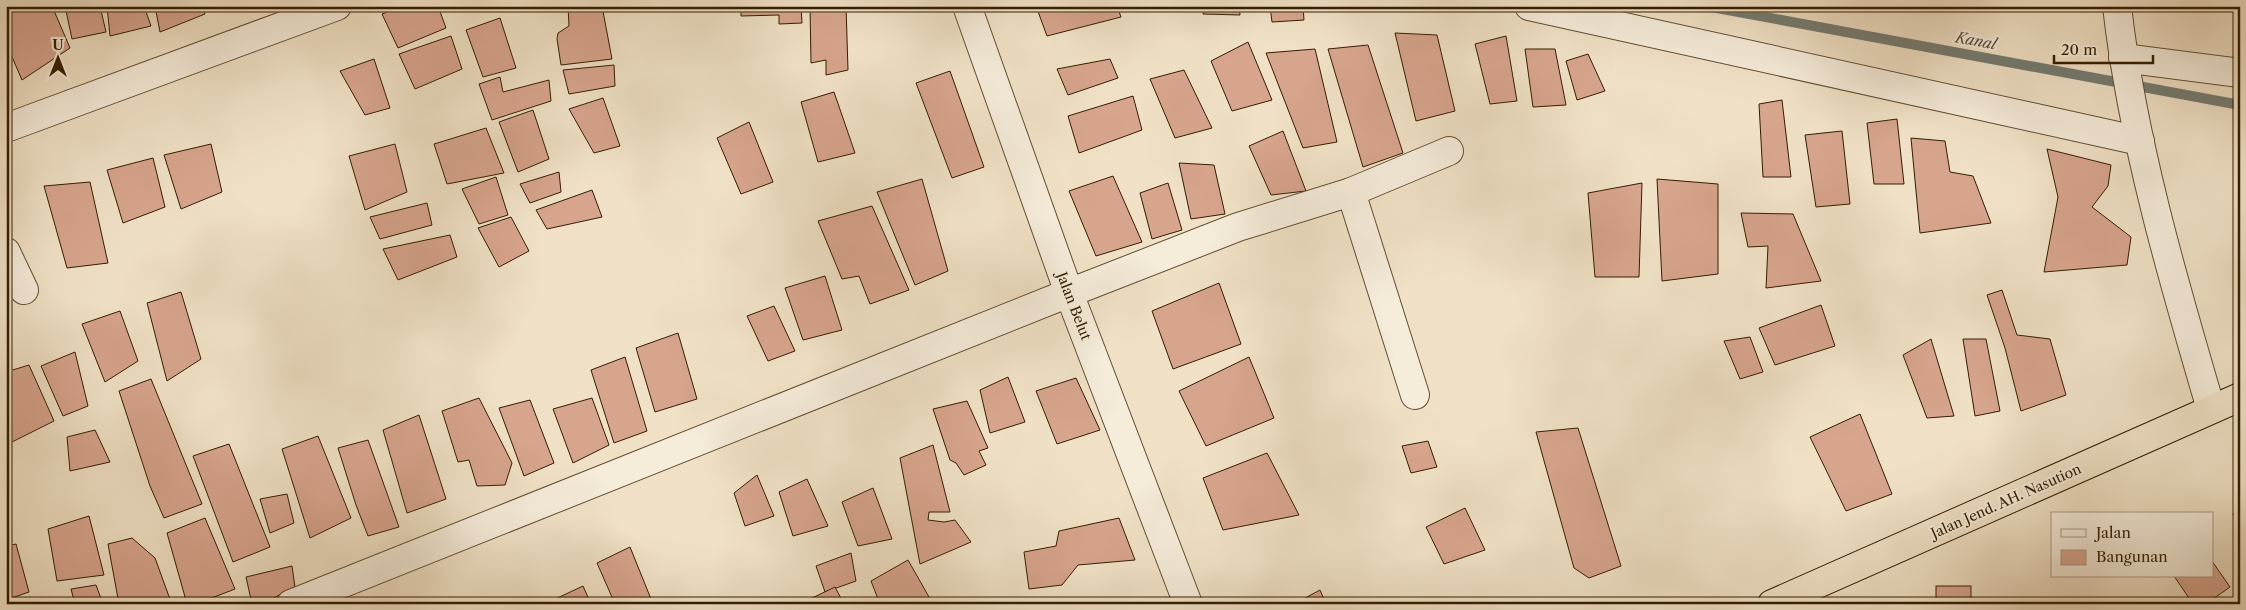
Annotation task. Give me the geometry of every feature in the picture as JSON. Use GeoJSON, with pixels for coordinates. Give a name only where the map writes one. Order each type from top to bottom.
{"type":"FeatureCollection","features":[{"type":"Feature","properties":{"kind":"highway","name":"Jalan Jend. AH. Nasution"},"geometry":{"type":"LineString","coordinates":[[1772,604],[2240,397]]}},
{"type":"Feature","properties":{"kind":"street"},"geometry":{"type":"LineString","coordinates":[[6,128],[337,6]]}},
{"type":"Feature","properties":{"kind":"street","name":"Jalan Belut"},"geometry":{"type":"LineString","coordinates":[[967,6],[1069,293],[1188,604]]}},
{"type":"Feature","properties":{"kind":"street"},"geometry":{"type":"LineString","coordinates":[[1529,6],[2139,131]]}},
{"type":"Feature","properties":{"kind":"street"},"geometry":{"type":"LineString","coordinates":[[2117,6],[2123,58],[2139,131],[2181,306],[2212,409]]}},
{"type":"Feature","properties":{"kind":"street"},"geometry":{"type":"LineString","coordinates":[[2123,58],[2240,73]]}},
{"type":"Feature","properties":{"kind":"street"},"geometry":{"type":"LineString","coordinates":[[292,604],[1069,293],[1238,227],[1351,192],[1449,151]]}},
{"type":"Feature","properties":{"kind":"street"},"geometry":{"type":"LineString","coordinates":[[1351,192],[1415,395]]}},
{"type":"Feature","properties":{"kind":"street"},"geometry":{"type":"LineString","coordinates":[[6,252],[24,290]]}},
{"type":"Feature","properties":{"kind":"building"},"geometry":{"type":"Polygon","coordinates":[[[6,6],[52,6],[70,48],[22,80],[6,43],[6,6]]]}},
{"type":"Feature","properties":{"kind":"building"},"geometry":{"type":"Polygon","coordinates":[[[65,6],[100,6],[106,32],[72,39],[65,6]]]}},
{"type":"Feature","properties":{"kind":"building"},"geometry":{"type":"Polygon","coordinates":[[[107,6],[144,6],[151,26],[110,36],[107,6]]]}},
{"type":"Feature","properties":{"kind":"building"},"geometry":{"type":"Polygon","coordinates":[[[155,6],[203,6],[205,14],[160,32],[155,6]]]}},
{"type":"Feature","properties":{"kind":"building"},"geometry":{"type":"Polygon","coordinates":[[[404,6],[438,6],[446,28],[398,48],[382,14],[404,6]]]}},
{"type":"Feature","properties":{"kind":"building"},"geometry":{"type":"Polygon","coordinates":[[[568,6],[602,6],[612,59],[561,65],[557,39],[558,33],[569,26],[568,6]]]}},
{"type":"Feature","properties":{"kind":"building"},"geometry":{"type":"Polygon","coordinates":[[[741,6],[801,6],[802,23],[779,24],[779,15],[741,16],[741,6]]]}},
{"type":"Feature","properties":{"kind":"building"},"geometry":{"type":"Polygon","coordinates":[[[810,6],[846,6],[848,70],[826,75],[826,60],[811,63],[810,6]]]}},
{"type":"Feature","properties":{"kind":"building"},"geometry":{"type":"Polygon","coordinates":[[[1036,6],[1117,6],[1121,17],[1047,36],[1036,6]]]}},
{"type":"Feature","properties":{"kind":"building"},"geometry":{"type":"Polygon","coordinates":[[[1204,6],[1239,6],[1240,15],[1203,14],[1204,6]]]}},
{"type":"Feature","properties":{"kind":"building"},"geometry":{"type":"Polygon","coordinates":[[[1270,6],[1303,6],[1304,20],[1272,22],[1270,6]]]}},
{"type":"Feature","properties":{"kind":"building"},"geometry":{"type":"Polygon","coordinates":[[[500,18],[516,68],[483,77],[466,30],[500,18]]]}},
{"type":"Feature","properties":{"kind":"building"},"geometry":{"type":"Polygon","coordinates":[[[1395,33],[1437,35],[1455,111],[1416,121],[1395,33]]]}},
{"type":"Feature","properties":{"kind":"building"},"geometry":{"type":"Polygon","coordinates":[[[451,36],[462,69],[415,89],[399,54],[451,36]]]}},
{"type":"Feature","properties":{"kind":"building"},"geometry":{"type":"Polygon","coordinates":[[[1506,36],[1517,101],[1490,104],[1475,44],[1506,36]]]}},
{"type":"Feature","properties":{"kind":"building"},"geometry":{"type":"Polygon","coordinates":[[[1248,42],[1272,100],[1232,111],[1211,61],[1248,42]]]}},
{"type":"Feature","properties":{"kind":"building"},"geometry":{"type":"Polygon","coordinates":[[[1368,45],[1403,153],[1363,167],[1328,49],[1368,45]]]}},
{"type":"Feature","properties":{"kind":"building"},"geometry":{"type":"Polygon","coordinates":[[[1315,49],[1337,142],[1303,148],[1266,53],[1315,49]]]}},
{"type":"Feature","properties":{"kind":"building"},"geometry":{"type":"Polygon","coordinates":[[[1525,49],[1555,49],[1566,105],[1533,107],[1525,49]]]}},
{"type":"Feature","properties":{"kind":"building"},"geometry":{"type":"Polygon","coordinates":[[[1588,54],[1605,91],[1577,100],[1566,61],[1588,54]]]}},
{"type":"Feature","properties":{"kind":"building"},"geometry":{"type":"Polygon","coordinates":[[[374,59],[390,108],[365,115],[340,71],[374,59]]]}},
{"type":"Feature","properties":{"kind":"building"},"geometry":{"type":"Polygon","coordinates":[[[1110,59],[1118,78],[1068,95],[1057,69],[1110,59]]]}},
{"type":"Feature","properties":{"kind":"building"},"geometry":{"type":"Polygon","coordinates":[[[614,65],[615,86],[569,94],[563,70],[614,65]]]}},
{"type":"Feature","properties":{"kind":"building"},"geometry":{"type":"Polygon","coordinates":[[[1184,70],[1212,128],[1175,138],[1150,79],[1184,70]]]}},
{"type":"Feature","properties":{"kind":"building"},"geometry":{"type":"Polygon","coordinates":[[[950,71],[984,167],[952,178],[916,83],[950,71]]]}},
{"type":"Feature","properties":{"kind":"building"},"geometry":{"type":"Polygon","coordinates":[[[500,77],[503,92],[549,80],[551,101],[492,120],[479,84],[500,77]]]}},
{"type":"Feature","properties":{"kind":"building"},"geometry":{"type":"Polygon","coordinates":[[[834,92],[855,153],[818,162],[801,102],[834,92]]]}},
{"type":"Feature","properties":{"kind":"building"},"geometry":{"type":"Polygon","coordinates":[[[1133,96],[1142,130],[1079,153],[1068,116],[1133,96]]]}},
{"type":"Feature","properties":{"kind":"building"},"geometry":{"type":"Polygon","coordinates":[[[603,98],[620,146],[594,153],[569,109],[603,98]]]}},
{"type":"Feature","properties":{"kind":"building"},"geometry":{"type":"Polygon","coordinates":[[[1782,100],[1791,177],[1763,177],[1759,104],[1782,100]]]}},
{"type":"Feature","properties":{"kind":"building"},"geometry":{"type":"Polygon","coordinates":[[[533,110],[549,159],[518,172],[499,122],[533,110]]]}},
{"type":"Feature","properties":{"kind":"building"},"geometry":{"type":"Polygon","coordinates":[[[1897,119],[1904,184],[1874,184],[1867,123],[1897,119]]]}},
{"type":"Feature","properties":{"kind":"building"},"geometry":{"type":"Polygon","coordinates":[[[749,122],[773,182],[741,194],[717,138],[749,122]]]}},
{"type":"Feature","properties":{"kind":"building"},"geometry":{"type":"Polygon","coordinates":[[[486,128],[504,173],[447,184],[434,144],[486,128]]]}},
{"type":"Feature","properties":{"kind":"building"},"geometry":{"type":"Polygon","coordinates":[[[1283,131],[1306,191],[1271,195],[1249,146],[1283,131]]]}},
{"type":"Feature","properties":{"kind":"building"},"geometry":{"type":"Polygon","coordinates":[[[1842,131],[1850,204],[1816,207],[1805,135],[1842,131]]]}},
{"type":"Feature","properties":{"kind":"building"},"geometry":{"type":"Polygon","coordinates":[[[1911,138],[1945,141],[1950,172],[1973,176],[1991,223],[1920,233],[1911,138]]]}},
{"type":"Feature","properties":{"kind":"building"},"geometry":{"type":"Polygon","coordinates":[[[211,144],[222,192],[181,209],[164,155],[211,144]]]}},
{"type":"Feature","properties":{"kind":"building"},"geometry":{"type":"Polygon","coordinates":[[[395,144],[407,192],[365,210],[349,156],[395,144]]]}},
{"type":"Feature","properties":{"kind":"building"},"geometry":{"type":"Polygon","coordinates":[[[2047,149],[2111,165],[2108,186],[2092,207],[2131,237],[2127,265],[2044,272],[2058,197],[2047,149]]]}},
{"type":"Feature","properties":{"kind":"building"},"geometry":{"type":"Polygon","coordinates":[[[153,158],[165,207],[123,223],[107,170],[153,158]]]}},
{"type":"Feature","properties":{"kind":"building"},"geometry":{"type":"Polygon","coordinates":[[[1179,163],[1214,165],[1225,214],[1191,219],[1179,163]]]}},
{"type":"Feature","properties":{"kind":"building"},"geometry":{"type":"Polygon","coordinates":[[[559,172],[561,192],[530,203],[520,184],[559,172]]]}},
{"type":"Feature","properties":{"kind":"building"},"geometry":{"type":"Polygon","coordinates":[[[1113,176],[1142,242],[1096,256],[1069,191],[1113,176]]]}},
{"type":"Feature","properties":{"kind":"building"},"geometry":{"type":"Polygon","coordinates":[[[496,177],[508,215],[479,224],[462,189],[496,177]]]}},
{"type":"Feature","properties":{"kind":"building"},"geometry":{"type":"Polygon","coordinates":[[[922,179],[948,271],[915,285],[877,192],[922,179]]]}},
{"type":"Feature","properties":{"kind":"building"},"geometry":{"type":"Polygon","coordinates":[[[1657,179],[1718,184],[1718,274],[1662,281],[1657,179]]]}},
{"type":"Feature","properties":{"kind":"building"},"geometry":{"type":"Polygon","coordinates":[[[90,182],[108,263],[67,268],[44,186],[90,182]]]}},
{"type":"Feature","properties":{"kind":"building"},"geometry":{"type":"Polygon","coordinates":[[[1168,183],[1182,230],[1152,239],[1140,193],[1168,183]]]}},
{"type":"Feature","properties":{"kind":"building"},"geometry":{"type":"Polygon","coordinates":[[[1642,183],[1639,277],[1595,277],[1588,193],[1642,183]]]}},
{"type":"Feature","properties":{"kind":"building"},"geometry":{"type":"Polygon","coordinates":[[[592,190],[602,217],[547,229],[536,210],[592,190]]]}},
{"type":"Feature","properties":{"kind":"building"},"geometry":{"type":"Polygon","coordinates":[[[427,203],[432,225],[380,239],[370,217],[427,203]]]}},
{"type":"Feature","properties":{"kind":"building"},"geometry":{"type":"Polygon","coordinates":[[[872,206],[909,290],[870,304],[859,276],[842,279],[818,221],[872,206]]]}},
{"type":"Feature","properties":{"kind":"building"},"geometry":{"type":"Polygon","coordinates":[[[1741,213],[1793,214],[1821,281],[1766,288],[1768,246],[1748,247],[1741,213]]]}},
{"type":"Feature","properties":{"kind":"building"},"geometry":{"type":"Polygon","coordinates":[[[511,217],[529,251],[499,267],[478,228],[511,217]]]}},
{"type":"Feature","properties":{"kind":"building"},"geometry":{"type":"Polygon","coordinates":[[[450,235],[457,257],[398,280],[383,249],[450,235]]]}},
{"type":"Feature","properties":{"kind":"building"},"geometry":{"type":"Polygon","coordinates":[[[825,276],[842,330],[803,340],[785,288],[825,276]]]}},
{"type":"Feature","properties":{"kind":"building"},"geometry":{"type":"Polygon","coordinates":[[[1219,283],[1241,344],[1173,369],[1152,311],[1219,283]]]}},
{"type":"Feature","properties":{"kind":"building"},"geometry":{"type":"Polygon","coordinates":[[[2002,290],[2017,335],[2050,339],[2066,395],[2021,411],[2005,348],[1987,295],[2002,290]]]}},
{"type":"Feature","properties":{"kind":"building"},"geometry":{"type":"Polygon","coordinates":[[[181,292],[201,359],[167,381],[147,303],[181,292]]]}},
{"type":"Feature","properties":{"kind":"building"},"geometry":{"type":"Polygon","coordinates":[[[1821,305],[1835,346],[1775,365],[1759,328],[1821,305]]]}},
{"type":"Feature","properties":{"kind":"building"},"geometry":{"type":"Polygon","coordinates":[[[774,306],[795,351],[768,361],[747,316],[774,306]]]}},
{"type":"Feature","properties":{"kind":"building"},"geometry":{"type":"Polygon","coordinates":[[[120,311],[138,361],[105,382],[82,324],[120,311]]]}},
{"type":"Feature","properties":{"kind":"building"},"geometry":{"type":"Polygon","coordinates":[[[678,333],[697,399],[655,412],[636,348],[678,333]]]}},
{"type":"Feature","properties":{"kind":"building"},"geometry":{"type":"Polygon","coordinates":[[[1750,337],[1763,372],[1740,379],[1724,341],[1750,337]]]}},
{"type":"Feature","properties":{"kind":"building"},"geometry":{"type":"Polygon","coordinates":[[[1931,339],[1954,416],[1927,418],[1903,355],[1931,339]]]}},
{"type":"Feature","properties":{"kind":"building"},"geometry":{"type":"Polygon","coordinates":[[[1963,339],[1986,339],[2000,411],[1975,416],[1963,339]]]}},
{"type":"Feature","properties":{"kind":"building"},"geometry":{"type":"Polygon","coordinates":[[[75,352],[88,406],[63,416],[41,366],[75,352]]]}},
{"type":"Feature","properties":{"kind":"building"},"geometry":{"type":"Polygon","coordinates":[[[625,357],[647,431],[614,443],[591,370],[625,357]]]}},
{"type":"Feature","properties":{"kind":"building"},"geometry":{"type":"Polygon","coordinates":[[[1249,357],[1274,418],[1206,446],[1179,391],[1249,357]]]}},
{"type":"Feature","properties":{"kind":"building"},"geometry":{"type":"Polygon","coordinates":[[[29,365],[54,421],[6,445],[6,372],[29,365]]]}},
{"type":"Feature","properties":{"kind":"building"},"geometry":{"type":"Polygon","coordinates":[[[1008,377],[1025,422],[990,433],[980,390],[1008,377]]]}},
{"type":"Feature","properties":{"kind":"building"},"geometry":{"type":"Polygon","coordinates":[[[1076,378],[1100,430],[1057,444],[1036,391],[1076,378]]]}},
{"type":"Feature","properties":{"kind":"building"},"geometry":{"type":"Polygon","coordinates":[[[151,379],[202,504],[164,518],[150,486],[119,391],[151,379]]]}},
{"type":"Feature","properties":{"kind":"building"},"geometry":{"type":"Polygon","coordinates":[[[479,398],[512,463],[505,485],[477,486],[469,460],[458,462],[442,411],[479,398]]]}},
{"type":"Feature","properties":{"kind":"building"},"geometry":{"type":"Polygon","coordinates":[[[592,398],[609,445],[573,463],[553,409],[592,398]]]}},
{"type":"Feature","properties":{"kind":"building"},"geometry":{"type":"Polygon","coordinates":[[[530,400],[554,463],[524,476],[499,408],[530,400]]]}},
{"type":"Feature","properties":{"kind":"building"},"geometry":{"type":"Polygon","coordinates":[[[967,401],[988,448],[979,451],[986,465],[964,475],[956,463],[950,460],[933,409],[967,401]]]}},
{"type":"Feature","properties":{"kind":"building"},"geometry":{"type":"Polygon","coordinates":[[[1860,414],[1892,494],[1846,511],[1810,437],[1860,414]]]}},
{"type":"Feature","properties":{"kind":"building"},"geometry":{"type":"Polygon","coordinates":[[[419,415],[446,499],[407,513],[383,430],[419,415]]]}},
{"type":"Feature","properties":{"kind":"building"},"geometry":{"type":"Polygon","coordinates":[[[1578,428],[1621,566],[1589,578],[1574,568],[1536,432],[1578,428]]]}},
{"type":"Feature","properties":{"kind":"building"},"geometry":{"type":"Polygon","coordinates":[[[95,430],[110,462],[70,471],[67,437],[95,430]]]}},
{"type":"Feature","properties":{"kind":"building"},"geometry":{"type":"Polygon","coordinates":[[[318,436],[351,518],[310,538],[282,449],[318,436]]]}},
{"type":"Feature","properties":{"kind":"building"},"geometry":{"type":"Polygon","coordinates":[[[368,440],[399,527],[368,536],[338,448],[368,440]]]}},
{"type":"Feature","properties":{"kind":"building"},"geometry":{"type":"Polygon","coordinates":[[[1428,441],[1437,467],[1411,473],[1402,446],[1428,441]]]}},
{"type":"Feature","properties":{"kind":"building"},"geometry":{"type":"Polygon","coordinates":[[[229,444],[270,547],[233,562],[193,456],[229,444]]]}},
{"type":"Feature","properties":{"kind":"building"},"geometry":{"type":"Polygon","coordinates":[[[933,445],[950,512],[929,512],[928,520],[944,522],[955,520],[971,542],[920,564],[900,458],[933,445]]]}},
{"type":"Feature","properties":{"kind":"building"},"geometry":{"type":"Polygon","coordinates":[[[1267,453],[1299,515],[1223,530],[1203,478],[1267,453]]]}},
{"type":"Feature","properties":{"kind":"building"},"geometry":{"type":"Polygon","coordinates":[[[757,475],[774,516],[745,526],[734,493],[757,475]]]}},
{"type":"Feature","properties":{"kind":"building"},"geometry":{"type":"Polygon","coordinates":[[[807,479],[828,526],[793,536],[779,492],[807,479]]]}},
{"type":"Feature","properties":{"kind":"building"},"geometry":{"type":"Polygon","coordinates":[[[873,488],[892,539],[858,546],[842,502],[873,488]]]}},
{"type":"Feature","properties":{"kind":"building"},"geometry":{"type":"Polygon","coordinates":[[[287,494],[294,523],[270,533],[260,499],[287,494]]]}},
{"type":"Feature","properties":{"kind":"building"},"geometry":{"type":"Polygon","coordinates":[[[1465,508],[1485,550],[1444,564],[1426,527],[1465,508]]]}},
{"type":"Feature","properties":{"kind":"building"},"geometry":{"type":"Polygon","coordinates":[[[2240,510],[2240,524],[2233,514],[2240,510]]]}},
{"type":"Feature","properties":{"kind":"building"},"geometry":{"type":"Polygon","coordinates":[[[89,516],[104,575],[57,581],[48,529],[89,516]]]}},
{"type":"Feature","properties":{"kind":"building"},"geometry":{"type":"Polygon","coordinates":[[[205,518],[235,589],[196,604],[187,604],[167,533],[205,518]]]}},
{"type":"Feature","properties":{"kind":"building"},"geometry":{"type":"Polygon","coordinates":[[[1119,518],[1135,560],[1078,565],[1062,585],[1029,589],[1024,552],[1056,546],[1059,531],[1119,518]]]}},
{"type":"Feature","properties":{"kind":"building"},"geometry":{"type":"Polygon","coordinates":[[[132,538],[155,558],[171,602],[168,604],[119,604],[108,544],[132,538]]]}},
{"type":"Feature","properties":{"kind":"building"},"geometry":{"type":"Polygon","coordinates":[[[16,544],[29,592],[6,600],[6,546],[16,544]]]}},
{"type":"Feature","properties":{"kind":"building"},"geometry":{"type":"Polygon","coordinates":[[[630,547],[651,599],[638,604],[615,604],[597,563],[630,547]]]}},
{"type":"Feature","properties":{"kind":"building"},"geometry":{"type":"Polygon","coordinates":[[[851,553],[856,581],[825,592],[816,566],[851,553]]]}},
{"type":"Feature","properties":{"kind":"building"},"geometry":{"type":"Polygon","coordinates":[[[908,560],[933,604],[880,604],[871,581],[908,560]]]}},
{"type":"Feature","properties":{"kind":"building"},"geometry":{"type":"Polygon","coordinates":[[[2214,564],[2230,587],[2206,604],[2193,604],[2175,578],[2214,578],[2214,564]]]}},
{"type":"Feature","properties":{"kind":"building"},"geometry":{"type":"Polygon","coordinates":[[[292,566],[295,587],[262,604],[252,604],[246,577],[292,566]]]}},
{"type":"Feature","properties":{"kind":"building"},"geometry":{"type":"Polygon","coordinates":[[[96,585],[103,604],[75,604],[71,589],[96,585]]]}},
{"type":"Feature","properties":{"kind":"building"},"geometry":{"type":"Polygon","coordinates":[[[583,586],[591,604],[552,604],[551,601],[583,586]]]}},
{"type":"Feature","properties":{"kind":"building"},"geometry":{"type":"Polygon","coordinates":[[[1936,586],[1971,586],[1971,604],[1936,604],[1936,586]]]}},
{"type":"Feature","properties":{"kind":"building"},"geometry":{"type":"Polygon","coordinates":[[[835,587],[843,602],[864,599],[866,604],[810,604],[808,600],[835,587]]]}},
{"type":"Feature","properties":{"kind":"building"},"geometry":{"type":"Polygon","coordinates":[[[1320,590],[1326,604],[1294,604],[1320,590]]]}},
{"type":"Feature","properties":{"kind":"building"},"geometry":{"type":"Polygon","coordinates":[[[541,599],[543,604],[531,604],[541,599]]]}},
{"type":"Feature","properties":{"kind":"building"},"geometry":{"type":"Polygon","coordinates":[[[1905,599],[1907,604],[1892,604],[1905,599]]]}},
{"type":"Feature","properties":{"kind":"building"},"geometry":{"type":"Polygon","coordinates":[[[2120,599],[2123,604],[2110,604],[2120,599]]]}},
{"type":"Feature","properties":{"kind":"waterway","name":"Kanal"},"geometry":{"type":"LineString","coordinates":[[1706,6],[2240,105]]}}]}
